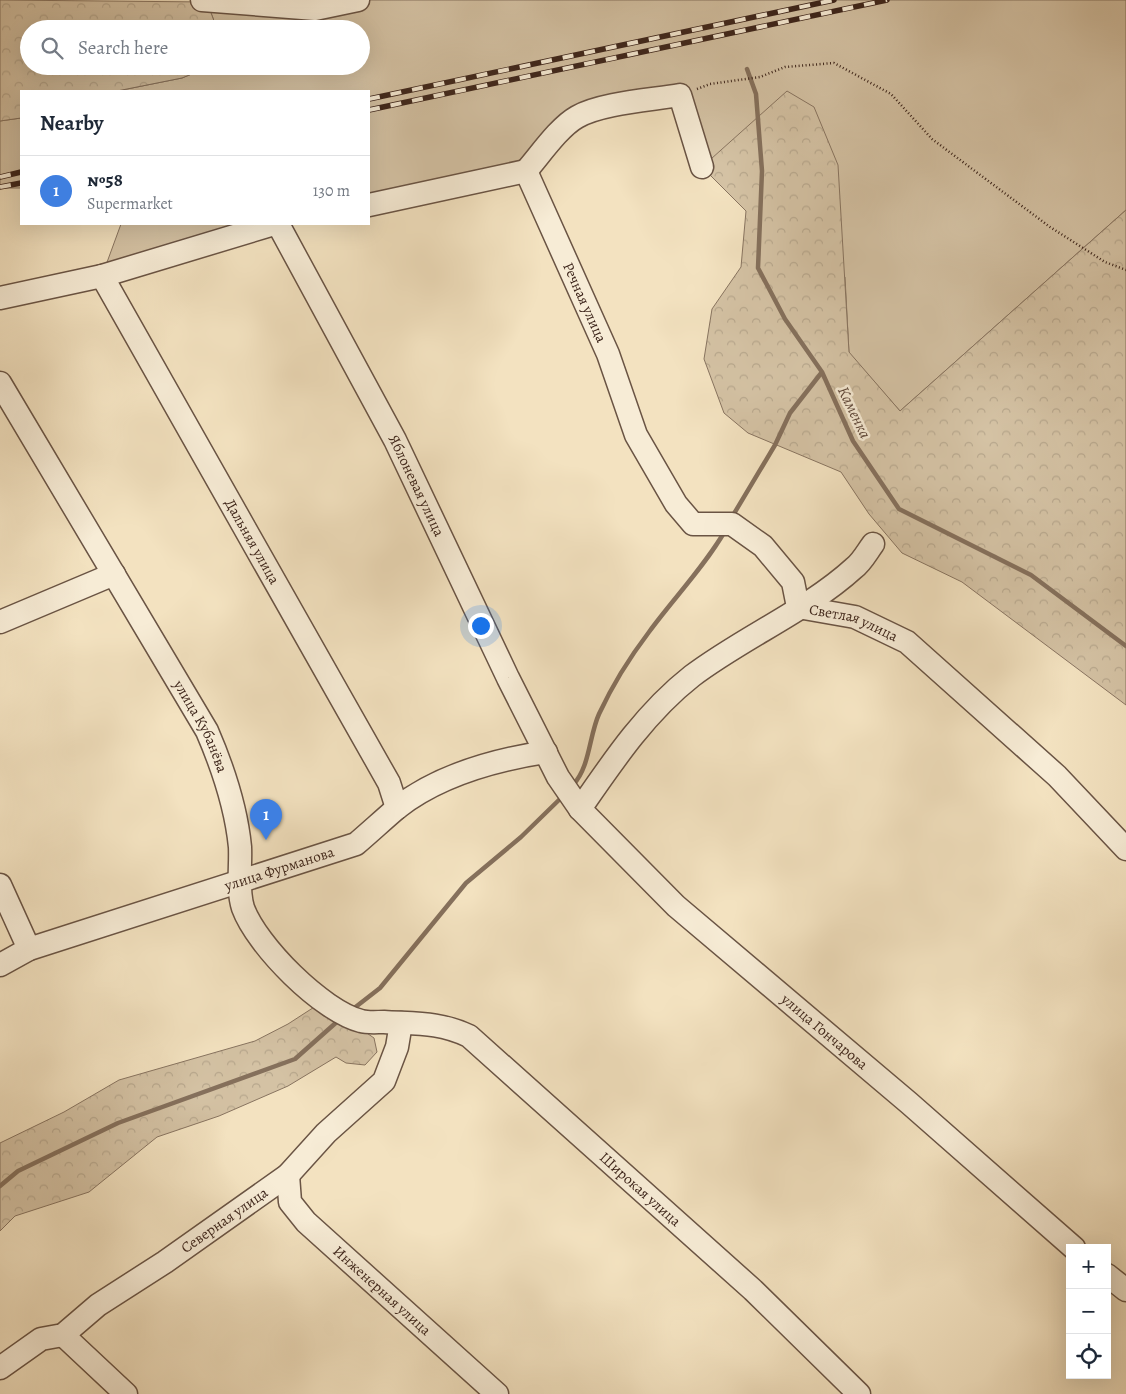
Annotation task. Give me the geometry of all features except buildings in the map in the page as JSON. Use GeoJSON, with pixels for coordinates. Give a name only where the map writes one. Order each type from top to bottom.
{"type":"FeatureCollection","features":[{"type":"Feature","properties":{"kind":"street"},"geometry":{"type":"LineString","coordinates":[[202,0],[315,9],[358,0]]}},
{"type":"Feature","properties":{"kind":"street"},"geometry":{"type":"LineString","coordinates":[[370,205],[526,171],[553,139],[577,117],[607,107],[680,95],[702,167]]}},
{"type":"Feature","properties":{"kind":"street","name":"Речная улица"},"geometry":{"type":"LineString","coordinates":[[526,171],[608,354],[636,435],[676,504],[693,524],[732,524],[763,546],[793,582],[798,607]]}},
{"type":"Feature","properties":{"kind":"street"},"geometry":{"type":"LineString","coordinates":[[0,298],[102,276],[273,225]]}},
{"type":"Feature","properties":{"kind":"street","name":"Яблоневая улица"},"geometry":{"type":"LineString","coordinates":[[277,225],[395,440],[504,669],[558,777]]}},
{"type":"Feature","properties":{"kind":"street","name":"Дальняя улица"},"geometry":{"type":"LineString","coordinates":[[102,276],[384,774],[397,808]]}},
{"type":"Feature","properties":{"kind":"street","name":"улица Кубанёва"},"geometry":{"type":"LineString","coordinates":[[0,383],[207,730],[224,771],[233,803],[240,848],[240,880],[243,908],[266,948],[322,1002],[361,1021],[400,1023]]}},
{"type":"Feature","properties":{"kind":"street"},"geometry":{"type":"LineString","coordinates":[[798,607],[856,568],[873,544]]}},
{"type":"Feature","properties":{"kind":"street"},"geometry":{"type":"LineString","coordinates":[[0,622],[114,574]]}},
{"type":"Feature","properties":{"kind":"street","name":"Светлая улица"},"geometry":{"type":"LineString","coordinates":[[576,802],[610,764],[656,707],[693,675],[798,607],[856,617],[907,642],[1057,776],[1126,848]]}},
{"type":"Feature","properties":{"kind":"street","name":"улица Фурманова"},"geometry":{"type":"LineString","coordinates":[[0,965],[29,949],[356,844],[397,808],[437,785],[504,758],[546,752]]}},
{"type":"Feature","properties":{"kind":"street","name":"улица Гончарова"},"geometry":{"type":"LineString","coordinates":[[558,777],[576,802],[676,906],[909,1103],[1069,1244]]}},
{"type":"Feature","properties":{"kind":"street"},"geometry":{"type":"LineString","coordinates":[[0,885],[29,949]]}},
{"type":"Feature","properties":{"kind":"street","name":"Северная улица"},"geometry":{"type":"LineString","coordinates":[[63,1336],[98,1305],[165,1262],[288,1174],[326,1133],[384,1081],[397,1047],[400,1023]]}},
{"type":"Feature","properties":{"kind":"street","name":"Широкая улица"},"geometry":{"type":"LineString","coordinates":[[400,1023],[450,1027],[469,1036],[753,1290],[859,1394]]}},
{"type":"Feature","properties":{"kind":"street","name":"Инженерная улица"},"geometry":{"type":"LineString","coordinates":[[288,1174],[290,1202],[306,1222],[497,1394]]}},
{"type":"Feature","properties":{"kind":"street"},"geometry":{"type":"LineString","coordinates":[[1111,1278],[1126,1290]]}},
{"type":"Feature","properties":{"kind":"street"},"geometry":{"type":"LineString","coordinates":[[0,1368],[41,1339],[63,1336],[126,1394]]}},
{"type":"Feature","properties":{"kind":"path"},"geometry":{"type":"LineString","coordinates":[[680,95],[710,84],[760,77],[785,67],[834,63],[891,94],[932,139],[1050,228],[1105,262],[1126,270]]}},
{"type":"Feature","properties":{"kind":"green space"},"geometry":{"type":"Polygon","coordinates":[[[0,0],[207,2],[214,20],[20,20],[20,75],[189,75],[122,90],[20,90],[20,118],[0,121],[0,0]]]}},
{"type":"Feature","properties":{"kind":"green space"},"geometry":{"type":"Polygon","coordinates":[[[358,0],[1126,0],[1126,210],[900,411],[849,353],[845,277],[702,167],[680,95],[577,117],[526,171],[370,205],[370,90],[122,90],[189,75],[370,75],[370,20],[214,20],[207,2],[358,0]]]}},
{"type":"Feature","properties":{"kind":"green space"},"geometry":{"type":"Polygon","coordinates":[[[787,91],[814,107],[838,165],[849,352],[900,411],[1126,210],[1126,705],[962,582],[902,553],[869,514],[841,472],[748,433],[724,413],[704,359],[712,309],[741,267],[746,211],[702,167],[787,91]]]}},
{"type":"Feature","properties":{"kind":"green space"},"geometry":{"type":"Polygon","coordinates":[[[20,118],[20,188],[0,188],[0,121],[20,118]]]}},
{"type":"Feature","properties":{"kind":"green space"},"geometry":{"type":"Polygon","coordinates":[[[121,225],[271,225],[102,276],[121,225]]]}},
{"type":"Feature","properties":{"kind":"green space"},"geometry":{"type":"Polygon","coordinates":[[[322,1002],[374,1038],[377,1052],[365,1065],[346,1063],[336,1057],[288,1086],[219,1116],[157,1137],[89,1192],[15,1216],[0,1231],[0,1143],[64,1112],[119,1080],[255,1041],[288,1024],[322,1002]]]}},
{"type":"Feature","properties":{"kind":"waterway","name":"Каменка"},"geometry":{"type":"LineString","coordinates":[[747,69],[756,94],[762,171],[758,268],[785,319],[822,372],[853,441],[899,509],[1031,575],[1126,646]]}},
{"type":"Feature","properties":{"kind":"waterway"},"geometry":{"type":"LineString","coordinates":[[732,517],[775,445],[790,413],[822,372]]}},
{"type":"Feature","properties":{"kind":"waterway"},"geometry":{"type":"LineString","coordinates":[[573,785],[583,769],[599,714],[622,672],[642,642],[698,570],[725,531]]}},
{"type":"Feature","properties":{"kind":"waterway"},"geometry":{"type":"LineString","coordinates":[[353,1009],[380,988],[466,883],[521,837],[562,797]]}},
{"type":"Feature","properties":{"kind":"waterway"},"geometry":{"type":"LineString","coordinates":[[0,1186],[18,1171],[118,1123],[295,1059],[339,1020]]}},
{"type":"Feature","properties":{"kind":"railway"},"geometry":{"type":"LineString","coordinates":[[370,99],[834,0]]}},
{"type":"Feature","properties":{"kind":"railway"},"geometry":{"type":"LineString","coordinates":[[370,110],[887,0]]}},
{"type":"Feature","properties":{"kind":"railway"},"geometry":{"type":"LineString","coordinates":[[0,177],[20,172]]}},
{"type":"Feature","properties":{"kind":"railway"},"geometry":{"type":"LineString","coordinates":[[0,187],[20,183]]}},
{"type":"Feature","properties":{"kind":"place","name":"№58"},"geometry":{"type":"Point","coordinates":[266,840]}}]}
